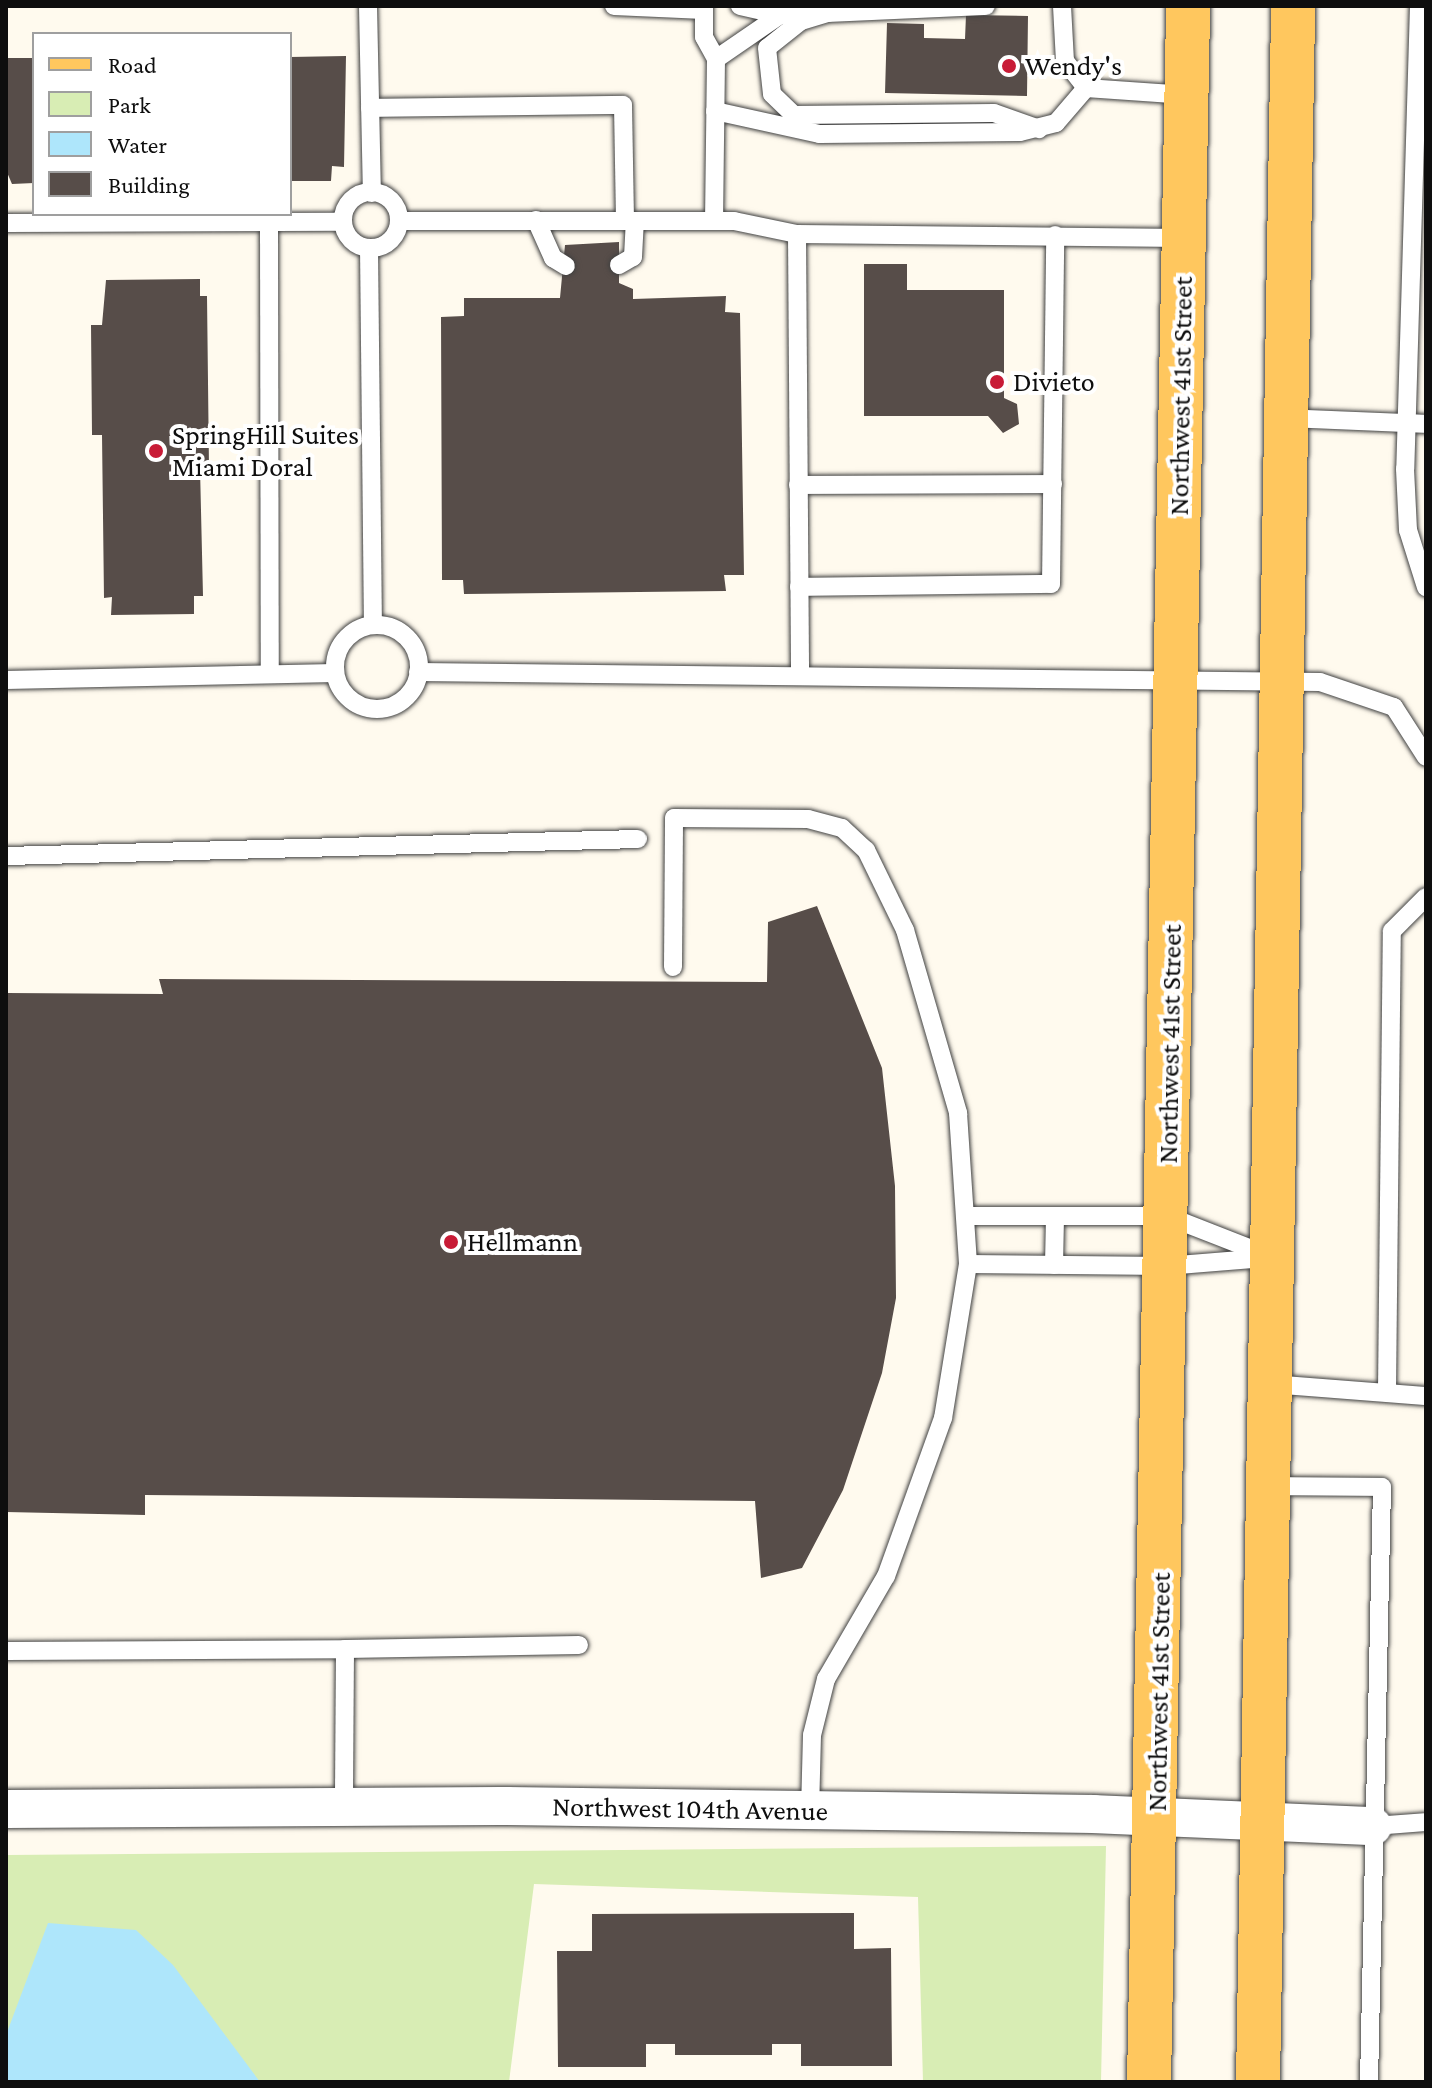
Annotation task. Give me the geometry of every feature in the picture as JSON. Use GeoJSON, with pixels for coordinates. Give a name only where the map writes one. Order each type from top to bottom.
{"type":"FeatureCollection","features":[{"type":"Feature","properties":{"kind":"main road","name":"Northwest 41st Street"},"geometry":{"type":"LineString","coordinates":[[1149,2082],[1157,1818],[1188,6]]}},
{"type":"Feature","properties":{"kind":"main road"},"geometry":{"type":"LineString","coordinates":[[1258,2082],[1293,6]]}},
{"type":"Feature","properties":{"kind":"street","name":"Northwest 104th Avenue"},"geometry":{"type":"LineString","coordinates":[[6,1809],[344,1807],[810,1810],[1373,1826]]}},
{"type":"Feature","properties":{"kind":"lane"},"geometry":{"type":"LineString","coordinates":[[368,6],[372,193]]}},
{"type":"Feature","properties":{"kind":"lane"},"geometry":{"type":"LineString","coordinates":[[614,6],[704,8],[704,37],[716,59],[714,221]]}},
{"type":"Feature","properties":{"kind":"lane"},"geometry":{"type":"LineString","coordinates":[[740,6],[780,15],[841,9],[986,6]]}},
{"type":"Feature","properties":{"kind":"lane"},"geometry":{"type":"LineString","coordinates":[[1062,6],[1065,61],[1086,88],[1187,95]]}},
{"type":"Feature","properties":{"kind":"lane"},"geometry":{"type":"LineString","coordinates":[[1419,6],[1418,541],[1426,587]]}},
{"type":"Feature","properties":{"kind":"lane"},"geometry":{"type":"LineString","coordinates":[[841,9],[801,21],[767,48],[772,94],[794,115],[994,113],[1039,129]]}},
{"type":"Feature","properties":{"kind":"lane"},"geometry":{"type":"LineString","coordinates":[[716,59],[780,15]]}},
{"type":"Feature","properties":{"kind":"lane"},"geometry":{"type":"LineString","coordinates":[[715,111],[820,134],[1039,129],[1056,123],[1086,88]]}},
{"type":"Feature","properties":{"kind":"lane"},"geometry":{"type":"LineString","coordinates":[[370,108],[623,105],[633,257],[619,265]]}},
{"type":"Feature","properties":{"kind":"lane"},"geometry":{"type":"LineString","coordinates":[[372,193],[391,201],[399,221],[390,240],[369,248],[349,237],[343,222],[348,205],[372,193]]}},
{"type":"Feature","properties":{"kind":"lane"},"geometry":{"type":"LineString","coordinates":[[536,220],[553,258],[566,266]]}},
{"type":"Feature","properties":{"kind":"lane"},"geometry":{"type":"LineString","coordinates":[[399,221],[714,221],[797,234],[1184,238]]}},
{"type":"Feature","properties":{"kind":"lane"},"geometry":{"type":"LineString","coordinates":[[6,223],[343,222]]}},
{"type":"Feature","properties":{"kind":"lane"},"geometry":{"type":"LineString","coordinates":[[269,223],[270,674]]}},
{"type":"Feature","properties":{"kind":"lane"},"geometry":{"type":"LineString","coordinates":[[797,234],[800,676]]}},
{"type":"Feature","properties":{"kind":"lane"},"geometry":{"type":"LineString","coordinates":[[799,587],[1051,584],[1055,235]]}},
{"type":"Feature","properties":{"kind":"lane"},"geometry":{"type":"LineString","coordinates":[[369,248],[373,625]]}},
{"type":"Feature","properties":{"kind":"lane"},"geometry":{"type":"LineString","coordinates":[[1285,418],[1417,423]]}},
{"type":"Feature","properties":{"kind":"lane"},"geometry":{"type":"LineString","coordinates":[[798,485],[1053,484]]}},
{"type":"Feature","properties":{"kind":"lane"},"geometry":{"type":"LineString","coordinates":[[373,625],[406,637],[418,672],[400,702],[377,709],[354,703],[335,673],[344,641],[373,625]]}},
{"type":"Feature","properties":{"kind":"lane"},"geometry":{"type":"LineString","coordinates":[[418,672],[800,676],[1177,675],[1280,680],[1349,687],[1394,707],[1426,757]]}},
{"type":"Feature","properties":{"kind":"lane"},"geometry":{"type":"LineString","coordinates":[[6,680],[335,673]]}},
{"type":"Feature","properties":{"kind":"lane"},"geometry":{"type":"LineString","coordinates":[[673,967],[674,818],[808,819],[852,836],[888,892],[933,1012],[958,1113],[968,1216],[968,1264],[957,1347],[924,1481],[886,1576],[815,1712],[810,1810]]}},
{"type":"Feature","properties":{"kind":"lane"},"geometry":{"type":"LineString","coordinates":[[6,856],[638,839]]}},
{"type":"Feature","properties":{"kind":"lane"},"geometry":{"type":"LineString","coordinates":[[1387,1391],[1392,931],[1426,897]]}},
{"type":"Feature","properties":{"kind":"lane"},"geometry":{"type":"LineString","coordinates":[[968,1216],[1167,1216],[1272,1257]]}},
{"type":"Feature","properties":{"kind":"lane"},"geometry":{"type":"LineString","coordinates":[[1054,1265],[1055,1216]]}},
{"type":"Feature","properties":{"kind":"lane"},"geometry":{"type":"LineString","coordinates":[[968,1264],[1166,1266],[1272,1257]]}},
{"type":"Feature","properties":{"kind":"lane"},"geometry":{"type":"LineString","coordinates":[[1270,1384],[1426,1396]]}},
{"type":"Feature","properties":{"kind":"lane"},"geometry":{"type":"LineString","coordinates":[[1268,1486],[1382,1487],[1369,2082]]}},
{"type":"Feature","properties":{"kind":"lane"},"geometry":{"type":"LineString","coordinates":[[6,1651],[579,1645]]}},
{"type":"Feature","properties":{"kind":"lane"},"geometry":{"type":"LineString","coordinates":[[344,1807],[345,1649]]}},
{"type":"Feature","properties":{"kind":"lane"},"geometry":{"type":"LineString","coordinates":[[1373,1826],[1426,1822]]}},
{"type":"Feature","properties":{"kind":"green space"},"geometry":{"type":"Polygon","coordinates":[[[1106,1846],[1101,2082],[923,2082],[918,1897],[534,1884],[509,2082],[6,2082],[6,1855],[1106,1846]]]}},
{"type":"Feature","properties":{"kind":"water"},"geometry":{"type":"Polygon","coordinates":[[[48,1923],[136,1930],[173,1965],[260,2082],[6,2082],[6,2035],[48,1923]]]}},
{"type":"Feature","properties":{"kind":"building"},"geometry":{"type":"Polygon","coordinates":[[[966,15],[1028,16],[1027,96],[885,93],[887,23],[924,24],[924,38],[965,39],[966,15]]]}},
{"type":"Feature","properties":{"kind":"building"},"geometry":{"type":"Polygon","coordinates":[[[346,56],[344,167],[332,166],[331,181],[292,181],[292,57],[346,56]]]}},
{"type":"Feature","properties":{"kind":"building"},"geometry":{"type":"Polygon","coordinates":[[[6,58],[32,58],[32,183],[12,184],[6,170],[6,58]]]}},
{"type":"Feature","properties":{"kind":"building"},"geometry":{"type":"Polygon","coordinates":[[[619,242],[619,283],[633,289],[633,299],[726,296],[725,312],[740,313],[744,575],[724,575],[726,591],[464,594],[463,580],[442,580],[441,317],[464,316],[464,298],[560,298],[565,245],[619,242]]]}},
{"type":"Feature","properties":{"kind":"building"},"geometry":{"type":"Polygon","coordinates":[[[864,264],[907,264],[907,290],[1004,290],[1004,398],[1017,404],[1019,424],[1003,433],[988,416],[864,416],[864,264]]]}},
{"type":"Feature","properties":{"kind":"building","name":"SpringHill Suites Miami Doral"},"geometry":{"type":"Polygon","coordinates":[[[200,279],[200,296],[207,296],[209,468],[200,468],[203,596],[194,596],[194,614],[111,615],[112,597],[104,598],[102,435],[92,435],[91,325],[102,325],[106,280],[200,279]]]}},
{"type":"Feature","properties":{"kind":"building","name":"Hellmann"},"geometry":{"type":"Polygon","coordinates":[[[817,906],[882,1068],[895,1186],[896,1298],[882,1373],[843,1490],[802,1568],[761,1578],[755,1501],[145,1495],[145,1515],[6,1512],[6,993],[163,994],[159,979],[767,982],[768,922],[817,906]]]}},
{"type":"Feature","properties":{"kind":"building"},"geometry":{"type":"Polygon","coordinates":[[[854,1913],[854,1949],[891,1948],[892,2066],[801,2066],[801,2044],[772,2044],[772,2055],[675,2055],[675,2044],[646,2044],[646,2067],[558,2067],[557,1951],[592,1951],[592,1914],[854,1913]]]}},
{"type":"Feature","properties":{"kind":"place","name":"Wendy's"},"geometry":{"type":"Point","coordinates":[1009,66]}},
{"type":"Feature","properties":{"kind":"place","name":"Divieto"},"geometry":{"type":"Point","coordinates":[997,382]}},
{"type":"Feature","properties":{"kind":"place","name":"SpringHill Suites Miami Doral"},"geometry":{"type":"Point","coordinates":[156,451]}},
{"type":"Feature","properties":{"kind":"place","name":"Hellmann"},"geometry":{"type":"Point","coordinates":[451,1242]}}]}
